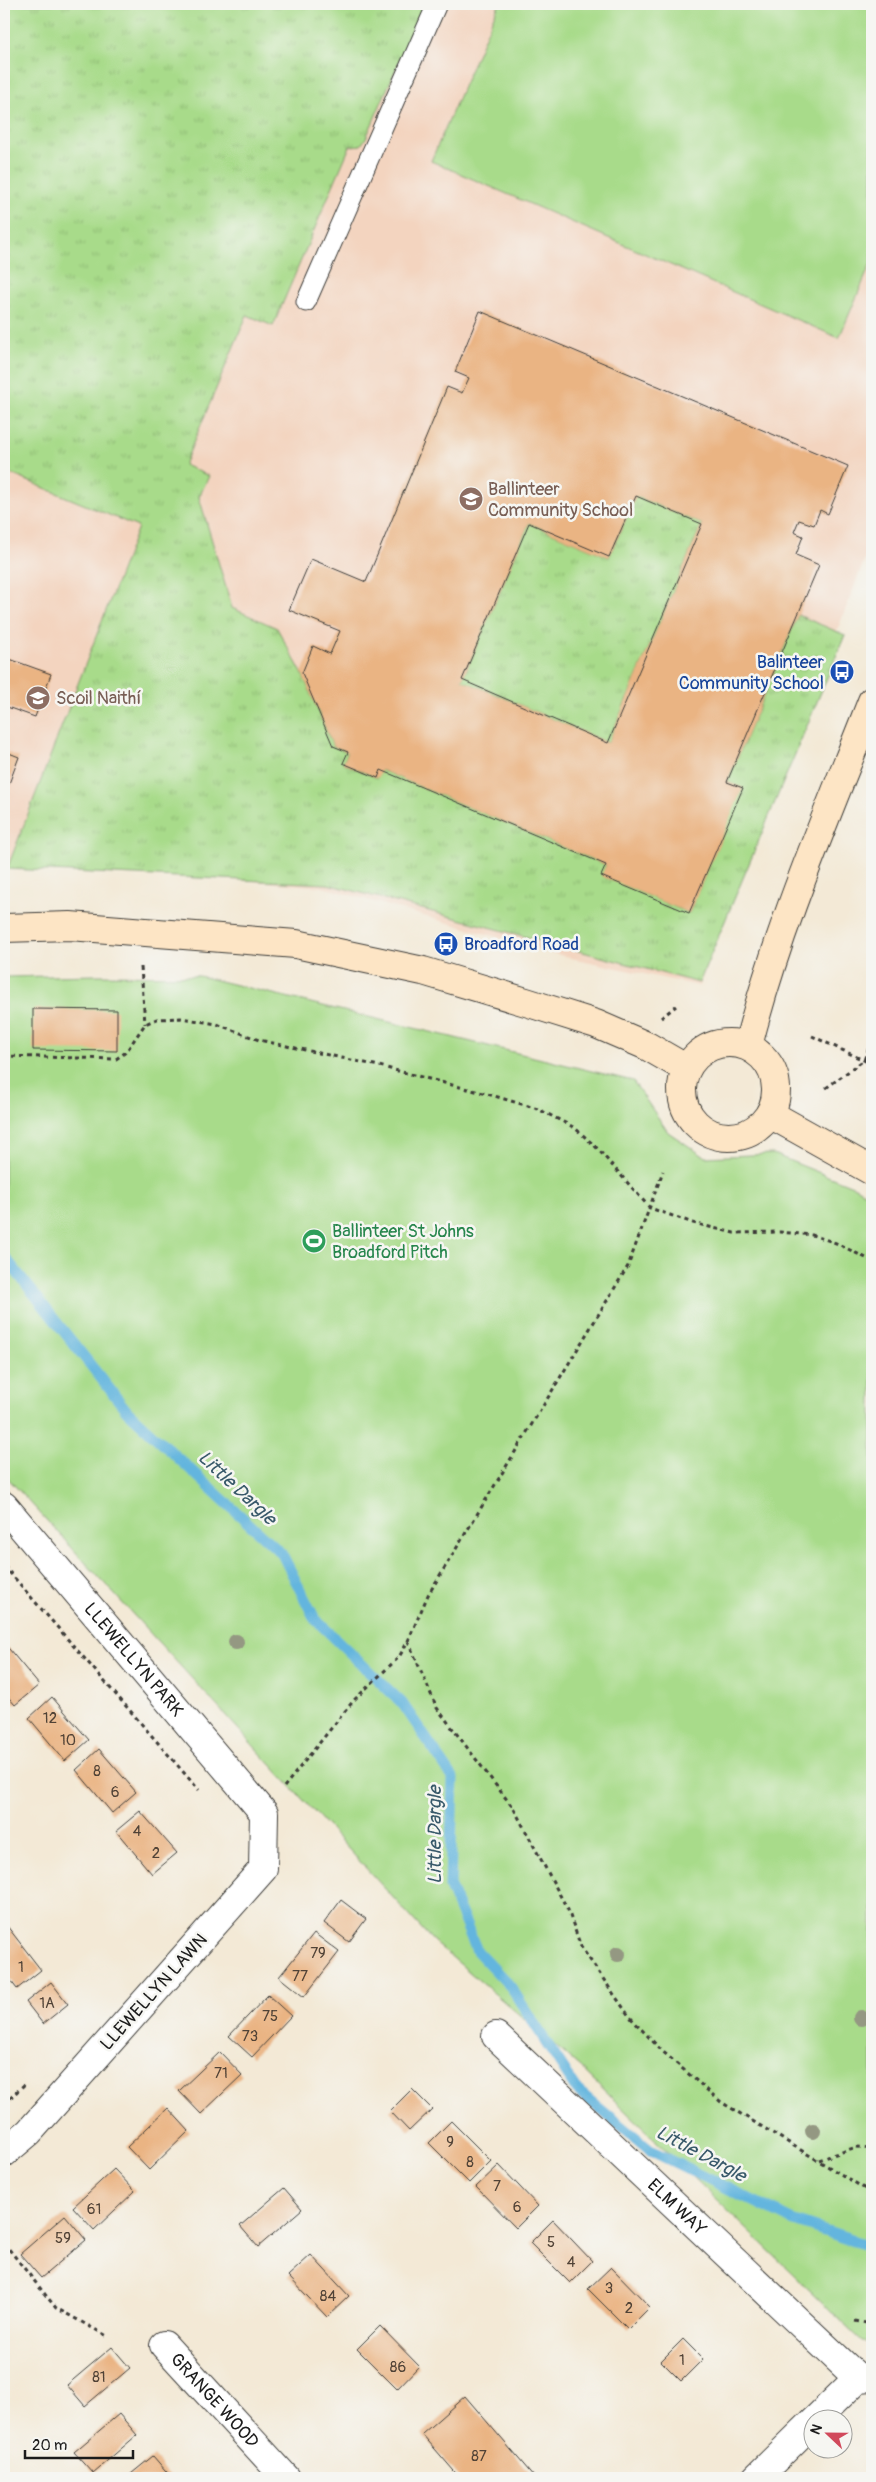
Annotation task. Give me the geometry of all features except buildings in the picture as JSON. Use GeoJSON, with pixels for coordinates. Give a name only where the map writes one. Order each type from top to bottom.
{"type":"FeatureCollection","features":[{"type":"Feature","properties":{"kind":"street"},"geometry":{"type":"LineString","coordinates":[[748,1046],[757,1010],[776,954],[872,701]]}},
{"type":"Feature","properties":{"kind":"street"},"geometry":{"type":"LineString","coordinates":[[4,928],[70,926],[296,944],[423,971],[535,1004],[647,1046],[687,1069]]}},
{"type":"Feature","properties":{"kind":"street"},"geometry":{"type":"LineString","coordinates":[[734,1043],[748,1046],[761,1055],[772,1068],[776,1083],[776,1099],[770,1114],[761,1125],[742,1135],[721,1136],[708,1132],[696,1123],[685,1104],[683,1083],[687,1069],[695,1058],[706,1049],[720,1044],[734,1043]]}},
{"type":"Feature","properties":{"kind":"street"},"geometry":{"type":"LineString","coordinates":[[770,1114],[872,1171]]}},
{"type":"Feature","properties":{"kind":"street","name":"LLEWELLYN PARK"},"geometry":{"type":"LineString","coordinates":[[4,1506],[271,1804]]}},
{"type":"Feature","properties":{"kind":"street","name":"LLEWELLYN LAWN"},"geometry":{"type":"LineString","coordinates":[[4,2153],[29,2132],[263,1869],[271,1804]]}},
{"type":"Feature","properties":{"kind":"street","name":"ELM WAY"},"geometry":{"type":"LineString","coordinates":[[496,2036],[865,2378]]}},
{"type":"Feature","properties":{"kind":"street","name":"GRANGE WOOD"},"geometry":{"type":"LineString","coordinates":[[164,2345],[286,2478]]}},
{"type":"Feature","properties":{"kind":"street"},"geometry":{"type":"LineString","coordinates":[[826,2410],[865,2378]]}},
{"type":"Feature","properties":{"kind":"street"},"geometry":{"type":"LineString","coordinates":[[756,2478],[804,2430]]}},
{"type":"Feature","properties":{"kind":"lane"},"geometry":{"type":"LineString","coordinates":[[306,302],[437,4]]}},
{"type":"Feature","properties":{"kind":"path"},"geometry":{"type":"LineString","coordinates":[[141,967],[145,1024]]}},
{"type":"Feature","properties":{"kind":"path"},"geometry":{"type":"LineString","coordinates":[[660,1019],[676,1006]]}},
{"type":"Feature","properties":{"kind":"path"},"geometry":{"type":"LineString","coordinates":[[4,1056],[116,1059],[126,1052],[145,1024],[157,1019],[182,1018],[217,1024],[259,1040],[379,1066],[538,1109],[575,1128],[595,1146],[650,1208],[693,1223],[734,1233],[780,1232],[812,1236],[836,1244],[872,1261]]}},
{"type":"Feature","properties":{"kind":"path"},"geometry":{"type":"LineString","coordinates":[[812,1036],[872,1064]]}},
{"type":"Feature","properties":{"kind":"path"},"geometry":{"type":"LineString","coordinates":[[826,1088],[864,1060],[872,1040]]}},
{"type":"Feature","properties":{"kind":"path"},"geometry":{"type":"LineString","coordinates":[[271,1804],[354,1700],[399,1657],[408,1642],[428,1594],[628,1266],[663,1171]]}},
{"type":"Feature","properties":{"kind":"path"},"geometry":{"type":"LineString","coordinates":[[4,1566],[202,1795]]}},
{"type":"Feature","properties":{"kind":"path"},"geometry":{"type":"LineString","coordinates":[[408,1642],[437,1708],[514,1809],[568,1910],[581,1947],[629,2016],[661,2050],[721,2102],[872,2193]]}},
{"type":"Feature","properties":{"kind":"path"},"geometry":{"type":"LineString","coordinates":[[4,2102],[33,2076]]}},
{"type":"Feature","properties":{"kind":"path"},"geometry":{"type":"LineString","coordinates":[[819,2160],[856,2147],[872,2148]]}},
{"type":"Feature","properties":{"kind":"path"},"geometry":{"type":"LineString","coordinates":[[4,2243],[56,2308],[109,2337]]}},
{"type":"Feature","properties":{"kind":"path"},"geometry":{"type":"LineString","coordinates":[[855,2321],[872,2324]]}},
{"type":"Feature","properties":{"kind":"shaded area","name":"Ballinteer Community School"},"geometry":{"type":"Polygon","coordinates":[[[4,4],[872,4],[872,541],[699,986],[567,957],[323,887],[121,870],[4,869],[4,4]]]}},
{"type":"Feature","properties":{"kind":"green space"},"geometry":{"type":"Polygon","coordinates":[[[4,4],[424,4],[366,138],[361,145],[350,146],[273,326],[247,315],[184,465],[209,476],[199,497],[232,608],[277,628],[302,673],[333,746],[348,752],[343,763],[377,778],[381,770],[606,865],[602,876],[689,913],[742,788],[727,782],[798,615],[845,635],[699,983],[328,884],[7,869],[138,527],[4,471],[4,4]]]}},
{"type":"Feature","properties":{"kind":"green space"},"geometry":{"type":"Polygon","coordinates":[[[499,4],[872,4],[872,261],[839,338],[431,161],[499,4]]]}},
{"type":"Feature","properties":{"kind":"green space"},"geometry":{"type":"Polygon","coordinates":[[[636,496],[702,524],[608,743],[462,680],[529,523],[609,557],[636,496]]]}},
{"type":"Feature","properties":{"kind":"green space"},"geometry":{"type":"Polygon","coordinates":[[[97,975],[199,976],[633,1081],[668,1132],[705,1157],[773,1154],[855,1187],[872,1197],[872,2342],[862,2341],[579,2066],[432,1940],[4,1474],[4,977],[97,975]]]}},
{"type":"Feature","properties":{"kind":"waterway","name":"Little Dargle"},"geometry":{"type":"LineString","coordinates":[[4,1256],[127,1411],[282,1554],[315,1619],[402,1703],[453,1778],[450,1887],[477,1951],[510,1986],[577,2090],[650,2150],[794,2221],[872,2247]]}},
{"type":"Feature","properties":{"kind":"place","name":"Ballinteer Community School"},"geometry":{"type":"Point","coordinates":[471,499]}},
{"type":"Feature","properties":{"kind":"place","name":"Balinteer Community School"},"geometry":{"type":"Point","coordinates":[842,672]}},
{"type":"Feature","properties":{"kind":"place","name":"Scoil Naithí"},"geometry":{"type":"Point","coordinates":[38,698]}},
{"type":"Feature","properties":{"kind":"place","name":"Broadford Road"},"geometry":{"type":"Point","coordinates":[446,944]}},
{"type":"Feature","properties":{"kind":"place","name":"Ballinteer St Johns Broadford Pitch"},"geometry":{"type":"Point","coordinates":[314,1241]}}]}
